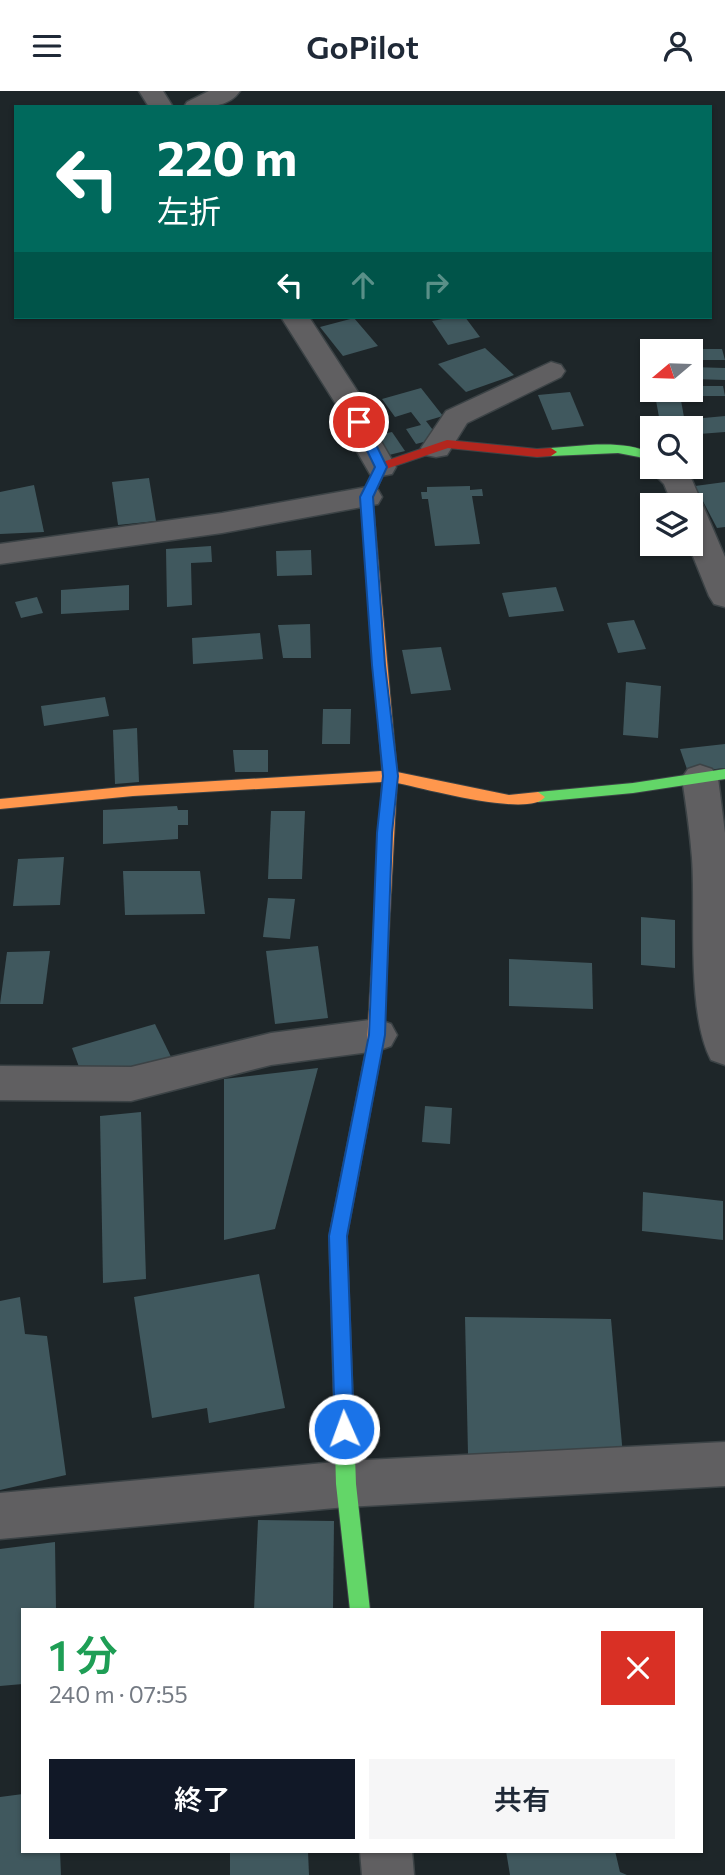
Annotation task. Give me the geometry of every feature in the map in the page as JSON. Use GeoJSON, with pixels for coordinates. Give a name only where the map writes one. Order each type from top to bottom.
{"type":"FeatureCollection","features":[{"type":"Feature","properties":{"kind":"street"},"geometry":{"type":"LineString","coordinates":[[200,105],[228,91]]}},
{"type":"Feature","properties":{"kind":"street"},"geometry":{"type":"LineString","coordinates":[[297,319],[354,409],[363,436],[381,467]]}},
{"type":"Feature","properties":{"kind":"street"},"geometry":{"type":"LineString","coordinates":[[436,448],[456,417],[551,371]]}},
{"type":"Feature","properties":{"kind":"street"},"geometry":{"type":"LineString","coordinates":[[360,1608],[346,1484],[338,1236],[377,1035],[385,833],[390,776],[367,497],[381,467],[447,444],[537,453],[588,448],[640,453]]}},
{"type":"Feature","properties":{"kind":"street"},"geometry":{"type":"LineString","coordinates":[[0,554],[222,523],[367,497]]}},
{"type":"Feature","properties":{"kind":"street"},"geometry":{"type":"LineString","coordinates":[[703,542],[725,596]]}},
{"type":"Feature","properties":{"kind":"street"},"geometry":{"type":"LineString","coordinates":[[0,804],[133,790],[390,776],[509,800],[633,788],[712,776],[710,857],[717,1017],[725,1049]]}},
{"type":"Feature","properties":{"kind":"street"},"geometry":{"type":"LineString","coordinates":[[0,1083],[131,1084],[271,1049],[377,1035]]}},
{"type":"Feature","properties":{"kind":"street"},"geometry":{"type":"LineString","coordinates":[[0,1516],[346,1484],[725,1464]]}},
{"type":"Feature","properties":{"kind":"street"},"geometry":{"type":"LineString","coordinates":[[386,1853],[388,1875]]}},
{"type":"Feature","properties":{"kind":"building"},"geometry":{"type":"Polygon","coordinates":[[[355,319],[378,346],[343,356],[320,327],[355,319]]]}},
{"type":"Feature","properties":{"kind":"building"},"geometry":{"type":"Polygon","coordinates":[[[466,319],[480,337],[448,345],[432,321],[466,319]]]}},
{"type":"Feature","properties":{"kind":"building"},"geometry":{"type":"Polygon","coordinates":[[[485,348],[514,375],[466,392],[438,364],[485,348]]]}},
{"type":"Feature","properties":{"kind":"building"},"geometry":{"type":"Polygon","coordinates":[[[704,349],[722,349],[725,360],[704,360],[704,349]]]}},
{"type":"Feature","properties":{"kind":"building"},"geometry":{"type":"Polygon","coordinates":[[[704,367],[725,368],[725,380],[704,379],[704,367]]]}},
{"type":"Feature","properties":{"kind":"building"},"geometry":{"type":"Polygon","coordinates":[[[704,386],[723,386],[725,396],[704,396],[704,386]]]}},
{"type":"Feature","properties":{"kind":"building"},"geometry":{"type":"Polygon","coordinates":[[[421,388],[443,416],[426,421],[439,438],[416,444],[406,429],[421,425],[411,412],[395,417],[382,399],[421,388]]]}},
{"type":"Feature","properties":{"kind":"building"},"geometry":{"type":"Polygon","coordinates":[[[570,392],[584,426],[552,430],[538,395],[570,392]]]}},
{"type":"Feature","properties":{"kind":"building"},"geometry":{"type":"Polygon","coordinates":[[[656,403],[681,403],[684,416],[659,416],[656,403]]]}},
{"type":"Feature","properties":{"kind":"building"},"geometry":{"type":"Polygon","coordinates":[[[725,416],[725,432],[703,434],[703,418],[725,416]]]}},
{"type":"Feature","properties":{"kind":"building"},"geometry":{"type":"Polygon","coordinates":[[[392,432],[405,451],[389,455],[377,435],[392,432]]]}},
{"type":"Feature","properties":{"kind":"building"},"geometry":{"type":"Polygon","coordinates":[[[149,478],[156,521],[118,525],[112,482],[149,478]]]}},
{"type":"Feature","properties":{"kind":"building"},"geometry":{"type":"Polygon","coordinates":[[[725,482],[725,527],[717,528],[703,501],[703,493],[699,493],[695,486],[725,482]]]}},
{"type":"Feature","properties":{"kind":"building"},"geometry":{"type":"Polygon","coordinates":[[[34,485],[44,532],[0,534],[0,492],[34,485]]]}},
{"type":"Feature","properties":{"kind":"building"},"geometry":{"type":"Polygon","coordinates":[[[470,486],[470,490],[482,489],[483,496],[472,496],[480,544],[435,546],[428,499],[422,499],[421,492],[427,492],[427,487],[470,486]]]}},
{"type":"Feature","properties":{"kind":"building"},"geometry":{"type":"Polygon","coordinates":[[[211,546],[212,562],[191,563],[192,605],[167,607],[166,549],[211,546]]]}},
{"type":"Feature","properties":{"kind":"building"},"geometry":{"type":"Polygon","coordinates":[[[311,550],[312,575],[277,576],[276,551],[311,550]]]}},
{"type":"Feature","properties":{"kind":"building"},"geometry":{"type":"Polygon","coordinates":[[[129,585],[129,610],[61,614],[61,590],[129,585]]]}},
{"type":"Feature","properties":{"kind":"building"},"geometry":{"type":"Polygon","coordinates":[[[556,587],[564,611],[509,617],[502,593],[556,587]]]}},
{"type":"Feature","properties":{"kind":"building"},"geometry":{"type":"Polygon","coordinates":[[[37,597],[43,613],[21,618],[15,602],[37,597]]]}},
{"type":"Feature","properties":{"kind":"building"},"geometry":{"type":"Polygon","coordinates":[[[634,620],[646,649],[618,653],[607,623],[634,620]]]}},
{"type":"Feature","properties":{"kind":"building"},"geometry":{"type":"Polygon","coordinates":[[[310,624],[311,658],[283,658],[278,625],[310,624]]]}},
{"type":"Feature","properties":{"kind":"building"},"geometry":{"type":"Polygon","coordinates":[[[260,633],[263,659],[193,664],[192,638],[260,633]]]}},
{"type":"Feature","properties":{"kind":"building"},"geometry":{"type":"Polygon","coordinates":[[[441,647],[451,690],[411,694],[402,650],[441,647]]]}},
{"type":"Feature","properties":{"kind":"building"},"geometry":{"type":"Polygon","coordinates":[[[626,682],[661,686],[658,738],[623,735],[626,682]]]}},
{"type":"Feature","properties":{"kind":"building"},"geometry":{"type":"Polygon","coordinates":[[[105,697],[109,716],[44,726],[41,706],[105,697]]]}},
{"type":"Feature","properties":{"kind":"building"},"geometry":{"type":"Polygon","coordinates":[[[323,709],[351,709],[350,744],[322,744],[323,709]]]}},
{"type":"Feature","properties":{"kind":"building"},"geometry":{"type":"Polygon","coordinates":[[[137,728],[139,782],[115,784],[113,730],[137,728]]]}},
{"type":"Feature","properties":{"kind":"building"},"geometry":{"type":"Polygon","coordinates":[[[725,744],[725,768],[688,772],[680,749],[725,744]]]}},
{"type":"Feature","properties":{"kind":"building"},"geometry":{"type":"Polygon","coordinates":[[[233,750],[268,750],[268,772],[235,772],[233,750]]]}},
{"type":"Feature","properties":{"kind":"building"},"geometry":{"type":"Polygon","coordinates":[[[177,806],[178,810],[188,810],[188,825],[178,825],[178,839],[103,844],[103,810],[177,806]]]}},
{"type":"Feature","properties":{"kind":"building"},"geometry":{"type":"Polygon","coordinates":[[[271,811],[305,811],[302,879],[268,879],[271,811]]]}},
{"type":"Feature","properties":{"kind":"building"},"geometry":{"type":"Polygon","coordinates":[[[64,857],[60,905],[13,906],[18,859],[64,857]]]}},
{"type":"Feature","properties":{"kind":"building"},"geometry":{"type":"Polygon","coordinates":[[[123,871],[200,871],[205,914],[125,915],[123,871]]]}},
{"type":"Feature","properties":{"kind":"building"},"geometry":{"type":"Polygon","coordinates":[[[268,898],[295,899],[290,939],[263,937],[268,898]]]}},
{"type":"Feature","properties":{"kind":"building"},"geometry":{"type":"Polygon","coordinates":[[[641,917],[675,920],[675,968],[641,965],[641,917]]]}},
{"type":"Feature","properties":{"kind":"building"},"geometry":{"type":"Polygon","coordinates":[[[318,946],[328,1018],[275,1024],[266,951],[318,946]]]}},
{"type":"Feature","properties":{"kind":"building"},"geometry":{"type":"Polygon","coordinates":[[[50,951],[43,1004],[0,1004],[7,952],[50,951]]]}},
{"type":"Feature","properties":{"kind":"building"},"geometry":{"type":"Polygon","coordinates":[[[509,959],[592,963],[593,1009],[509,1006],[509,959]]]}},
{"type":"Feature","properties":{"kind":"building"},"geometry":{"type":"Polygon","coordinates":[[[155,1024],[175,1065],[85,1083],[72,1048],[155,1024]]]}},
{"type":"Feature","properties":{"kind":"building"},"geometry":{"type":"Polygon","coordinates":[[[318,1068],[275,1229],[224,1240],[224,1079],[318,1068]]]}},
{"type":"Feature","properties":{"kind":"building"},"geometry":{"type":"Polygon","coordinates":[[[425,1106],[452,1108],[450,1144],[422,1142],[425,1106]]]}},
{"type":"Feature","properties":{"kind":"building"},"geometry":{"type":"Polygon","coordinates":[[[141,1112],[146,1279],[103,1283],[100,1116],[141,1112]]]}},
{"type":"Feature","properties":{"kind":"building"},"geometry":{"type":"Polygon","coordinates":[[[643,1192],[723,1201],[723,1240],[642,1231],[643,1192]]]}},
{"type":"Feature","properties":{"kind":"building"},"geometry":{"type":"Polygon","coordinates":[[[259,1274],[285,1408],[209,1423],[207,1408],[152,1418],[134,1297],[259,1274]]]}},
{"type":"Feature","properties":{"kind":"building"},"geometry":{"type":"Polygon","coordinates":[[[20,1297],[25,1334],[47,1336],[66,1475],[0,1490],[0,1301],[20,1297]]]}},
{"type":"Feature","properties":{"kind":"building"},"geometry":{"type":"Polygon","coordinates":[[[465,1317],[611,1319],[623,1456],[468,1454],[465,1317]]]}},
{"type":"Feature","properties":{"kind":"building"},"geometry":{"type":"Polygon","coordinates":[[[258,1520],[334,1521],[333,1608],[254,1608],[258,1520]]]}},
{"type":"Feature","properties":{"kind":"building"},"geometry":{"type":"Polygon","coordinates":[[[55,1542],[56,1608],[21,1608],[21,1684],[0,1686],[0,1549],[55,1542]]]}},
{"type":"Feature","properties":{"kind":"building"},"geometry":{"type":"Polygon","coordinates":[[[21,1794],[21,1853],[60,1853],[61,1875],[0,1875],[0,1797],[21,1794]]]}},
{"type":"Feature","properties":{"kind":"building"},"geometry":{"type":"Polygon","coordinates":[[[230,1853],[308,1853],[309,1875],[230,1875],[230,1853]]]}},
{"type":"Feature","properties":{"kind":"building"},"geometry":{"type":"Polygon","coordinates":[[[506,1853],[615,1853],[620,1872],[627,1875],[510,1875],[506,1853]]]}},
{"type":"Feature","properties":{"kind":"traffic: fast"},"geometry":{"type":"LineString","coordinates":[[551,452],[618,449],[640,453]]}},
{"type":"Feature","properties":{"kind":"traffic: fast"},"geometry":{"type":"LineString","coordinates":[[538,797],[633,788],[725,774]]}},
{"type":"Feature","properties":{"kind":"traffic: fast"},"geometry":{"type":"LineString","coordinates":[[360,1608],[346,1484],[338,1236],[375,1044]]}},
{"type":"Feature","properties":{"kind":"traffic: slow"},"geometry":{"type":"LineString","coordinates":[[368,513],[390,776],[375,1044]]}},
{"type":"Feature","properties":{"kind":"traffic: slow"},"geometry":{"type":"LineString","coordinates":[[0,804],[133,791],[390,776],[509,800],[538,797]]}},
{"type":"Feature","properties":{"kind":"traffic: jam"},"geometry":{"type":"LineString","coordinates":[[368,513],[367,497],[381,467],[447,444],[551,452]]}},
{"type":"Feature","properties":{"kind":"route"},"geometry":{"type":"LineString","coordinates":[[344,1429],[338,1236],[377,1035],[385,833],[390,776],[367,497],[381,467],[363,436],[359,422]]}}]}
